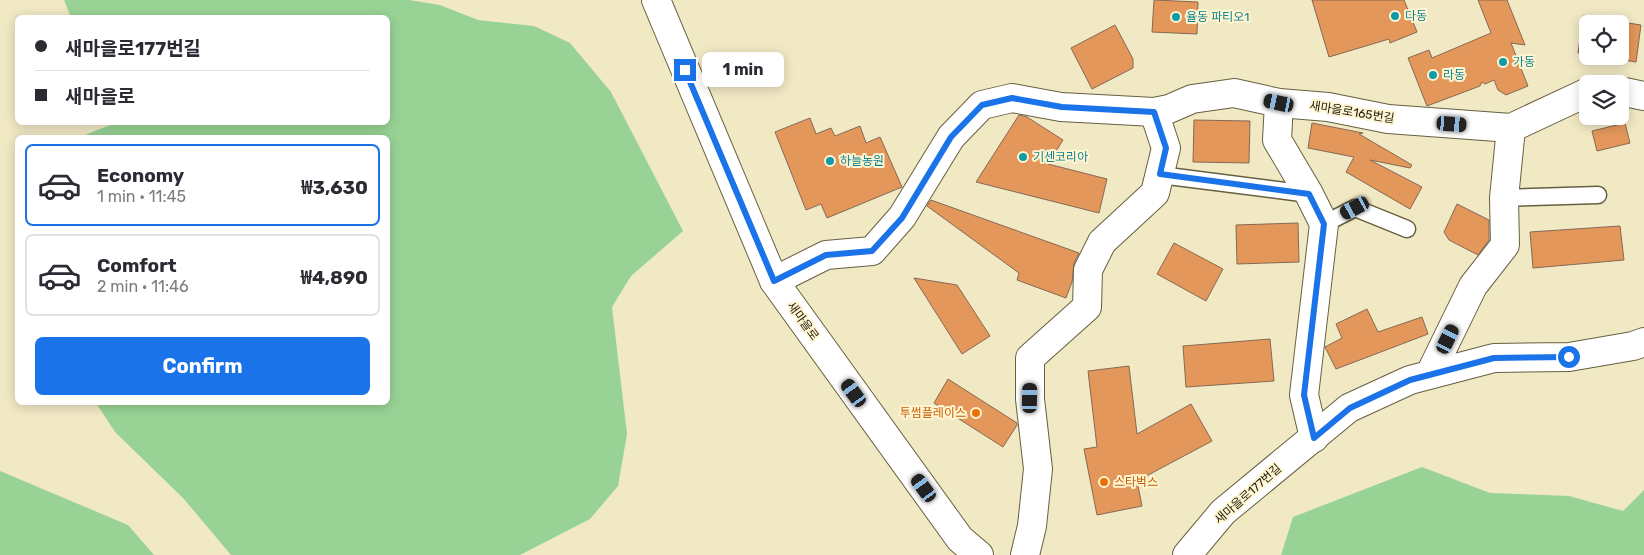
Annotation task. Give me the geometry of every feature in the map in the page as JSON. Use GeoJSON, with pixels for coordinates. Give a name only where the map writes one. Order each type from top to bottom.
{"type":"FeatureCollection","features":[{"type":"Feature","properties":{"kind":"street","name":"새마을로"},"geometry":{"type":"LineString","coordinates":[[656,0],[774,281],[960,539],[979,555]]}},
{"type":"Feature","properties":{"kind":"street"},"geometry":{"type":"LineString","coordinates":[[1629,93],[1644,96]]}},
{"type":"Feature","properties":{"kind":"street","name":"새마을로165번길"},"geometry":{"type":"LineString","coordinates":[[774,281],[826,255],[872,251],[902,218],[951,137],[982,105],[1012,98],[1062,107],[1154,112],[1168,109],[1192,99],[1234,94],[1279,103],[1328,107],[1388,119],[1511,128],[1579,96]]}},
{"type":"Feature","properties":{"kind":"street"},"geometry":{"type":"LineString","coordinates":[[1279,103],[1277,140],[1309,194],[1324,224],[1304,395],[1314,438]]}},
{"type":"Feature","properties":{"kind":"street"},"geometry":{"type":"LineString","coordinates":[[1026,555],[1032,526],[1038,469],[1030,398],[1030,358],[1087,307],[1088,270],[1102,242],[1155,193],[1166,148],[1154,112]]}},
{"type":"Feature","properties":{"kind":"street"},"geometry":{"type":"LineString","coordinates":[[1430,374],[1473,286],[1505,245],[1504,198],[1511,128]]}},
{"type":"Feature","properties":{"kind":"street","name":"새마을로177번길"},"geometry":{"type":"LineString","coordinates":[[1187,555],[1223,512],[1350,408],[1410,380],[1494,358],[1569,357],[1633,346],[1644,342]]}},
{"type":"Feature","properties":{"kind":"lane"},"geometry":{"type":"LineString","coordinates":[[1160,174],[1309,194]]}},
{"type":"Feature","properties":{"kind":"lane"},"geometry":{"type":"LineString","coordinates":[[1504,198],[1598,195]]}},
{"type":"Feature","properties":{"kind":"lane"},"geometry":{"type":"LineString","coordinates":[[1324,224],[1355,208],[1407,229]]}},
{"type":"Feature","properties":{"kind":"green space"},"geometry":{"type":"Polygon","coordinates":[[[64,0],[409,0],[440,5],[478,20],[534,26],[570,43],[611,92],[683,231],[631,276],[612,307],[627,434],[618,486],[590,519],[520,555],[231,555],[183,498],[115,432],[97,405],[390,405],[390,135],[86,135],[111,125],[390,125],[390,15],[70,15],[64,0]]]}},
{"type":"Feature","properties":{"kind":"green space"},"geometry":{"type":"Polygon","coordinates":[[[1422,467],[1490,493],[1569,496],[1623,511],[1644,490],[1644,555],[1281,555],[1293,517],[1422,467]]]}},
{"type":"Feature","properties":{"kind":"green space"},"geometry":{"type":"Polygon","coordinates":[[[0,471],[128,525],[154,555],[0,555],[0,471]]]}},
{"type":"Feature","properties":{"kind":"building","name":"율동 파티오1"},"geometry":{"type":"Polygon","coordinates":[[[1154,0],[1198,2],[1197,34],[1152,32],[1154,0]]]}},
{"type":"Feature","properties":{"kind":"building"},"geometry":{"type":"Polygon","coordinates":[[[1312,0],[1404,0],[1417,32],[1390,43],[1389,39],[1329,57],[1312,0]]]}},
{"type":"Feature","properties":{"kind":"building"},"geometry":{"type":"Polygon","coordinates":[[[1478,0],[1507,0],[1525,45],[1511,43],[1528,86],[1506,95],[1498,90],[1494,80],[1485,84],[1482,82],[1480,86],[1427,106],[1408,58],[1429,50],[1432,58],[1491,33],[1478,0]]]}},
{"type":"Feature","properties":{"kind":"building"},"geometry":{"type":"Polygon","coordinates":[[[1629,23],[1641,25],[1636,62],[1629,61],[1629,23]]]}},
{"type":"Feature","properties":{"kind":"building"},"geometry":{"type":"Polygon","coordinates":[[[1115,25],[1133,59],[1133,68],[1092,89],[1071,48],[1115,25]]]}},
{"type":"Feature","properties":{"kind":"building"},"geometry":{"type":"Polygon","coordinates":[[[1019,115],[1027,117],[1063,140],[1048,164],[1107,179],[1099,213],[976,182],[1019,115]]]}},
{"type":"Feature","properties":{"kind":"building","name":"하늘농원"},"geometry":{"type":"Polygon","coordinates":[[[810,118],[816,134],[831,128],[835,136],[860,126],[866,143],[880,137],[902,187],[827,218],[821,204],[806,210],[775,132],[810,118]]]}},
{"type":"Feature","properties":{"kind":"building"},"geometry":{"type":"Polygon","coordinates":[[[1194,120],[1250,121],[1249,163],[1193,162],[1194,120]]]}},
{"type":"Feature","properties":{"kind":"building"},"geometry":{"type":"Polygon","coordinates":[[[1312,123],[1363,133],[1359,134],[1412,165],[1410,168],[1370,160],[1422,187],[1410,209],[1346,172],[1354,157],[1308,148],[1312,123]]]}},
{"type":"Feature","properties":{"kind":"building"},"geometry":{"type":"Polygon","coordinates":[[[1617,125],[1626,125],[1630,143],[1597,151],[1592,131],[1617,125]]]}},
{"type":"Feature","properties":{"kind":"building"},"geometry":{"type":"Polygon","coordinates":[[[931,200],[1079,253],[1074,263],[1072,282],[1066,298],[1017,280],[1019,273],[927,206],[931,200]]]}},
{"type":"Feature","properties":{"kind":"building"},"geometry":{"type":"Polygon","coordinates":[[[1457,204],[1489,220],[1489,240],[1478,255],[1449,240],[1444,232],[1457,204]]]}},
{"type":"Feature","properties":{"kind":"building"},"geometry":{"type":"Polygon","coordinates":[[[1298,223],[1299,262],[1237,264],[1236,225],[1298,223]]]}},
{"type":"Feature","properties":{"kind":"building"},"geometry":{"type":"Polygon","coordinates":[[[1620,226],[1624,260],[1533,268],[1530,232],[1620,226]]]}},
{"type":"Feature","properties":{"kind":"building"},"geometry":{"type":"Polygon","coordinates":[[[1174,243],[1223,269],[1206,301],[1157,274],[1174,243]]]}},
{"type":"Feature","properties":{"kind":"building"},"geometry":{"type":"Polygon","coordinates":[[[914,278],[957,285],[990,336],[962,354],[914,278]]]}},
{"type":"Feature","properties":{"kind":"building"},"geometry":{"type":"Polygon","coordinates":[[[1367,309],[1378,332],[1422,317],[1428,334],[1336,369],[1325,347],[1342,338],[1336,324],[1367,309]]]}},
{"type":"Feature","properties":{"kind":"building"},"geometry":{"type":"Polygon","coordinates":[[[1270,339],[1274,381],[1186,387],[1183,346],[1270,339]]]}},
{"type":"Feature","properties":{"kind":"building"},"geometry":{"type":"Polygon","coordinates":[[[1129,366],[1137,434],[1191,404],[1212,441],[1137,481],[1142,506],[1097,515],[1084,449],[1097,447],[1088,371],[1129,366]]]}},
{"type":"Feature","properties":{"kind":"building","name":"투썸플레이스"},"geometry":{"type":"Polygon","coordinates":[[[948,379],[1017,423],[1003,447],[934,403],[948,379]]]}},
{"type":"Feature","properties":{"kind":"place","name":"다동"},"geometry":{"type":"Point","coordinates":[1395,16]}},
{"type":"Feature","properties":{"kind":"place","name":"율동 파티오1"},"geometry":{"type":"Point","coordinates":[1176,17]}},
{"type":"Feature","properties":{"kind":"place","name":"가동"},"geometry":{"type":"Point","coordinates":[1503,62]}},
{"type":"Feature","properties":{"kind":"place","name":"라동"},"geometry":{"type":"Point","coordinates":[1433,75]}},
{"type":"Feature","properties":{"kind":"place","name":"기센코리아"},"geometry":{"type":"Point","coordinates":[1023,157]}},
{"type":"Feature","properties":{"kind":"place","name":"하늘농원"},"geometry":{"type":"Point","coordinates":[830,161]}},
{"type":"Feature","properties":{"kind":"place","name":"투썸플레이스"},"geometry":{"type":"Point","coordinates":[976,413]}},
{"type":"Feature","properties":{"kind":"place","name":"스타벅스"},"geometry":{"type":"Point","coordinates":[1104,482]}},
{"type":"Feature","properties":{"kind":"route"},"geometry":{"type":"LineString","coordinates":[[685,70],[774,281],[826,255],[872,251],[902,218],[951,137],[982,105],[1012,98],[1062,107],[1154,112],[1166,148],[1160,174],[1309,194],[1324,224],[1304,395],[1314,438],[1350,408],[1410,380],[1494,358],[1569,357]]}}]}
